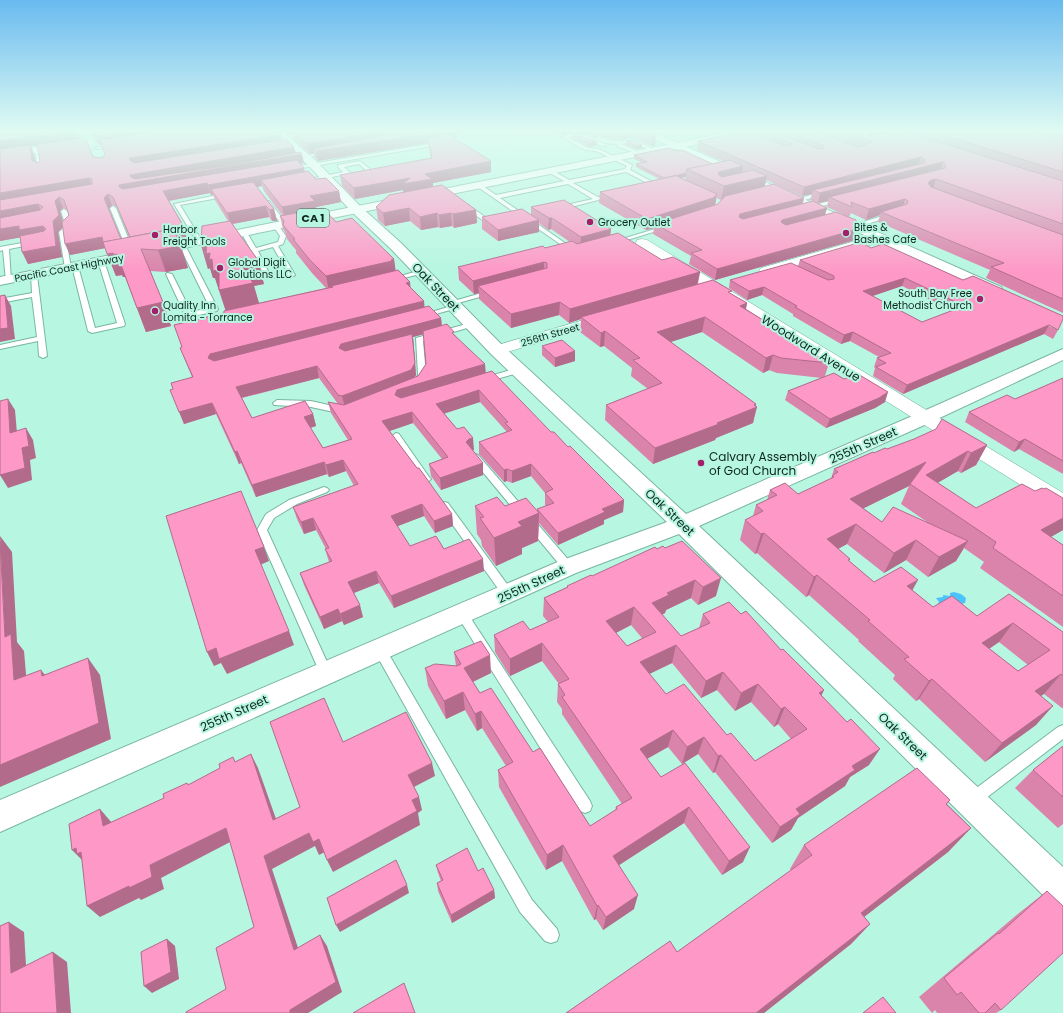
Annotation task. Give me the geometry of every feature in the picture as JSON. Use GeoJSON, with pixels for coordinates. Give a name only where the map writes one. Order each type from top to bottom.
{"type":"FeatureCollection","features":[{"type":"Feature","properties":{"kind":"main road","name":"Oak Street"},"geometry":{"type":"LineString","coordinates":[[323,178],[366,221],[422,272],[497,350],[683,524],[1063,891]]}},
{"type":"Feature","properties":{"kind":"main road","name":"Pacific Coast Highway"},"geometry":{"type":"LineString","coordinates":[[4,281],[280,225],[366,221],[478,185],[513,178]]}},
{"type":"Feature","properties":{"kind":"main road"},"geometry":{"type":"LineString","coordinates":[[741,178],[831,219],[854,226],[1007,295]]}},
{"type":"Feature","properties":{"kind":"main road","name":"255th Street"},"geometry":{"type":"LineString","coordinates":[[0,816],[508,594],[568,566],[683,524],[924,418],[1063,354]]}},
{"type":"Feature","properties":{"kind":"street"},"geometry":{"type":"LineString","coordinates":[[750,276],[789,267],[880,238]]}},
{"type":"Feature","properties":{"kind":"street","name":"Woodward Avenue"},"geometry":{"type":"LineString","coordinates":[[642,243],[924,418],[1063,502]]}},
{"type":"Feature","properties":{"kind":"street","name":"256th Street"},"geometry":{"type":"LineString","coordinates":[[497,350],[624,313]]}},
{"type":"Feature","properties":{"kind":"lane"},"geometry":{"type":"LineString","coordinates":[[295,178],[295,183]]}},
{"type":"Feature","properties":{"kind":"lane"},"geometry":{"type":"LineString","coordinates":[[562,178],[597,199]]}},
{"type":"Feature","properties":{"kind":"lane"},"geometry":{"type":"LineString","coordinates":[[495,197],[586,178]]}},
{"type":"Feature","properties":{"kind":"lane"},"geometry":{"type":"LineString","coordinates":[[644,189],[659,185],[645,178]]}},
{"type":"Feature","properties":{"kind":"lane"},"geometry":{"type":"LineString","coordinates":[[478,185],[519,216],[576,253],[583,251]]}},
{"type":"Feature","properties":{"kind":"lane"},"geometry":{"type":"LineString","coordinates":[[803,206],[827,192]]}},
{"type":"Feature","properties":{"kind":"lane"},"geometry":{"type":"LineString","coordinates":[[199,241],[177,204],[236,194]]}},
{"type":"Feature","properties":{"kind":"lane"},"geometry":{"type":"LineString","coordinates":[[550,210],[618,194]]}},
{"type":"Feature","properties":{"kind":"lane"},"geometry":{"type":"LineString","coordinates":[[254,250],[275,246],[283,240],[280,225],[262,195]]}},
{"type":"Feature","properties":{"kind":"lane"},"geometry":{"type":"LineString","coordinates":[[803,206],[850,198]]}},
{"type":"Feature","properties":{"kind":"lane"},"geometry":{"type":"LineString","coordinates":[[460,202],[490,223],[503,220]]}},
{"type":"Feature","properties":{"kind":"lane"},"geometry":{"type":"LineString","coordinates":[[112,208],[132,255]]}},
{"type":"Feature","properties":{"kind":"lane"},"geometry":{"type":"LineString","coordinates":[[64,211],[69,226],[62,232],[71,267],[92,330],[121,324],[102,261]]}},
{"type":"Feature","properties":{"kind":"lane"},"geometry":{"type":"LineString","coordinates":[[519,216],[529,214]]}},
{"type":"Feature","properties":{"kind":"lane"},"geometry":{"type":"LineString","coordinates":[[854,226],[894,214]]}},
{"type":"Feature","properties":{"kind":"lane"},"geometry":{"type":"LineString","coordinates":[[612,243],[670,226]]}},
{"type":"Feature","properties":{"kind":"lane"},"geometry":{"type":"LineString","coordinates":[[244,232],[268,276],[292,275],[275,246]]}},
{"type":"Feature","properties":{"kind":"lane"},"geometry":{"type":"LineString","coordinates":[[4,281],[3,248],[40,241]]}},
{"type":"Feature","properties":{"kind":"lane"},"geometry":{"type":"LineString","coordinates":[[169,274],[189,315],[214,309],[182,245]]}},
{"type":"Feature","properties":{"kind":"lane"},"geometry":{"type":"LineString","coordinates":[[384,282],[422,272]]}},
{"type":"Feature","properties":{"kind":"lane"},"geometry":{"type":"LineString","coordinates":[[34,275],[43,356]]}},
{"type":"Feature","properties":{"kind":"lane"},"geometry":{"type":"LineString","coordinates":[[414,318],[496,291]]}},
{"type":"Feature","properties":{"kind":"lane"},"geometry":{"type":"LineString","coordinates":[[0,301],[36,294]]}},
{"type":"Feature","properties":{"kind":"lane"},"geometry":{"type":"LineString","coordinates":[[409,387],[416,384],[422,375],[416,341],[473,325]]}},
{"type":"Feature","properties":{"kind":"lane"},"geometry":{"type":"LineString","coordinates":[[0,348],[41,338]]}},
{"type":"Feature","properties":{"kind":"lane"},"geometry":{"type":"LineString","coordinates":[[476,383],[518,370]]}},
{"type":"Feature","properties":{"kind":"lane"},"geometry":{"type":"LineString","coordinates":[[277,403],[311,404],[346,412],[353,409]]}},
{"type":"Feature","properties":{"kind":"lane"},"geometry":{"type":"LineString","coordinates":[[396,436],[508,594]]}},
{"type":"Feature","properties":{"kind":"lane"},"geometry":{"type":"LineString","coordinates":[[472,454],[568,566]]}},
{"type":"Feature","properties":{"kind":"lane"},"geometry":{"type":"LineString","coordinates":[[324,490],[293,502],[270,516],[262,530],[326,673]]}},
{"type":"Feature","properties":{"kind":"lane"},"geometry":{"type":"LineString","coordinates":[[462,614],[585,806]]}},
{"type":"Feature","properties":{"kind":"lane"},"geometry":{"type":"LineString","coordinates":[[380,650],[526,906],[551,935]]}},
{"type":"Feature","properties":{"kind":"lane"},"geometry":{"type":"LineString","coordinates":[[970,801],[1063,731]]}},
{"type":"Feature","properties":{"kind":"water"},"geometry":{"type":"Polygon","coordinates":[[[954,592],[961,594],[966,598],[965,603],[942,609],[937,605],[939,602],[936,598],[943,597],[943,595],[950,596],[950,593],[954,592]]]}},
{"type":"Feature","properties":{"kind":"building"},"geometry":{"type":"Polygon","coordinates":[[[0,178],[87,178],[0,193],[0,178]]]}},
{"type":"Feature","properties":{"kind":"building"},"geometry":{"type":"Polygon","coordinates":[[[90,178],[159,178],[119,185],[119,187],[123,189],[187,178],[246,178],[208,185],[207,183],[163,191],[184,227],[130,237],[113,197],[108,194],[104,198],[121,239],[103,242],[102,237],[65,244],[62,222],[69,215],[64,200],[59,197],[55,201],[59,215],[53,221],[56,246],[22,252],[20,236],[44,231],[46,229],[43,226],[19,230],[19,226],[0,229],[0,218],[40,210],[43,207],[38,204],[0,211],[0,200],[92,184],[92,179],[90,178]]]}},
{"type":"Feature","properties":{"kind":"building"},"geometry":{"type":"Polygon","coordinates":[[[270,178],[326,178],[339,191],[310,196],[315,201],[282,207],[261,180],[270,178]]]}},
{"type":"Feature","properties":{"kind":"building"},"geometry":{"type":"Polygon","coordinates":[[[344,178],[408,178],[354,188],[344,178]]]}},
{"type":"Feature","properties":{"kind":"building"},"geometry":{"type":"Polygon","coordinates":[[[410,178],[432,179],[403,184],[410,178]]]}},
{"type":"Feature","properties":{"kind":"building"},"geometry":{"type":"Polygon","coordinates":[[[664,178],[681,178],[717,194],[713,198],[647,219],[600,192],[664,178]]]}},
{"type":"Feature","properties":{"kind":"building"},"geometry":{"type":"Polygon","coordinates":[[[707,178],[757,178],[724,186],[707,178]]]}},
{"type":"Feature","properties":{"kind":"building"},"geometry":{"type":"Polygon","coordinates":[[[784,178],[838,178],[804,187],[784,178]]]}},
{"type":"Feature","properties":{"kind":"building"},"geometry":{"type":"Polygon","coordinates":[[[861,178],[878,178],[820,193],[813,190],[861,178]]]}},
{"type":"Feature","properties":{"kind":"building"},"geometry":{"type":"Polygon","coordinates":[[[904,178],[1054,178],[1063,181],[1063,224],[936,179],[931,180],[928,183],[931,187],[1063,235],[1063,299],[991,267],[1004,263],[881,212],[907,204],[908,201],[905,199],[869,209],[851,202],[852,207],[829,197],[904,178]]]}},
{"type":"Feature","properties":{"kind":"building"},"geometry":{"type":"Polygon","coordinates":[[[253,182],[274,209],[270,210],[266,206],[227,213],[211,189],[253,182]]]}},
{"type":"Feature","properties":{"kind":"building"},"geometry":{"type":"Polygon","coordinates":[[[774,184],[804,198],[740,214],[739,217],[743,219],[813,201],[827,208],[782,220],[781,222],[786,225],[836,212],[856,220],[858,229],[717,269],[691,253],[702,250],[655,224],[718,204],[725,196],[774,184]]]}},
{"type":"Feature","properties":{"kind":"building"},"geometry":{"type":"Polygon","coordinates":[[[442,185],[476,210],[453,214],[439,215],[437,213],[420,217],[409,208],[383,213],[376,207],[389,195],[442,185]]]}},
{"type":"Feature","properties":{"kind":"building"},"geometry":{"type":"Polygon","coordinates":[[[564,200],[611,229],[581,237],[552,218],[549,218],[531,207],[564,200]]]}},
{"type":"Feature","properties":{"kind":"building"},"geometry":{"type":"Polygon","coordinates":[[[323,208],[336,222],[352,218],[394,259],[391,260],[392,261],[326,276],[309,259],[293,239],[295,239],[283,225],[284,221],[280,216],[323,208]]]}},
{"type":"Feature","properties":{"kind":"building"},"geometry":{"type":"Polygon","coordinates":[[[522,209],[539,220],[498,230],[482,217],[522,209]]]}},
{"type":"Feature","properties":{"kind":"building"},"geometry":{"type":"Polygon","coordinates":[[[230,221],[258,260],[241,264],[253,283],[219,290],[219,270],[213,271],[212,259],[209,260],[210,253],[206,254],[207,244],[201,245],[202,226],[230,221]]]}},
{"type":"Feature","properties":{"kind":"building"},"geometry":{"type":"Polygon","coordinates":[[[173,229],[181,246],[158,250],[141,249],[163,302],[137,308],[117,254],[107,254],[103,242],[173,229]]]}},
{"type":"Feature","properties":{"kind":"building"},"geometry":{"type":"Polygon","coordinates":[[[618,233],[662,260],[673,257],[700,272],[570,309],[560,302],[511,314],[478,286],[547,268],[547,263],[544,262],[473,281],[458,267],[543,246],[545,248],[572,241],[577,244],[618,233]]]}},
{"type":"Feature","properties":{"kind":"building"},"geometry":{"type":"Polygon","coordinates":[[[861,242],[871,248],[883,244],[963,280],[973,276],[1063,316],[1063,319],[1058,330],[1049,325],[907,385],[876,367],[886,363],[877,358],[891,353],[853,332],[844,335],[795,307],[797,306],[764,287],[749,291],[730,280],[791,263],[828,280],[834,279],[834,276],[800,260],[861,242]],[[905,278],[863,291],[922,322],[964,306],[905,278]]]}},
{"type":"Feature","properties":{"kind":"building"},"geometry":{"type":"Polygon","coordinates":[[[398,270],[410,282],[406,283],[424,301],[210,354],[208,358],[214,361],[429,306],[441,318],[341,344],[339,348],[345,351],[412,334],[415,363],[411,370],[342,396],[338,395],[317,366],[236,387],[252,418],[305,401],[313,414],[304,417],[323,448],[352,439],[328,402],[344,405],[418,376],[426,364],[423,331],[447,324],[454,332],[452,333],[485,364],[397,390],[395,395],[401,398],[492,371],[551,432],[554,432],[568,447],[570,446],[624,500],[602,509],[605,512],[558,533],[537,509],[554,503],[545,493],[553,489],[531,464],[512,471],[507,469],[504,470],[479,442],[512,430],[505,423],[508,422],[479,390],[436,404],[457,429],[464,427],[473,438],[466,442],[483,463],[440,478],[429,464],[448,457],[412,412],[382,421],[417,468],[419,468],[452,514],[434,521],[422,504],[391,516],[410,546],[436,536],[444,549],[469,539],[483,559],[391,596],[376,571],[348,582],[360,605],[340,614],[338,609],[320,617],[300,573],[332,561],[325,549],[329,548],[313,518],[301,522],[293,507],[358,484],[343,460],[326,465],[324,462],[252,485],[237,451],[235,452],[212,403],[179,412],[170,390],[173,389],[171,383],[193,377],[180,348],[182,347],[174,325],[224,313],[224,311],[333,287],[331,286],[398,270]]]}},
{"type":"Feature","properties":{"kind":"building"},"geometry":{"type":"Polygon","coordinates":[[[713,280],[732,291],[728,292],[747,303],[740,306],[804,345],[801,346],[829,363],[781,358],[773,355],[766,358],[705,317],[657,332],[756,404],[754,405],[757,407],[717,423],[719,424],[655,448],[606,405],[662,383],[633,360],[640,358],[605,331],[601,333],[581,317],[713,280]]]}},
{"type":"Feature","properties":{"kind":"building"},"geometry":{"type":"Polygon","coordinates":[[[5,295],[8,328],[0,329],[0,296],[5,295]]]}},
{"type":"Feature","properties":{"kind":"building"},"geometry":{"type":"Polygon","coordinates":[[[562,340],[575,351],[555,358],[542,346],[562,340]]]}},
{"type":"Feature","properties":{"kind":"building"},"geometry":{"type":"Polygon","coordinates":[[[834,373],[844,379],[858,374],[888,392],[879,398],[830,419],[788,391],[834,373]]]}},
{"type":"Feature","properties":{"kind":"building"},"geometry":{"type":"Polygon","coordinates":[[[1063,378],[1063,461],[1025,439],[1019,442],[969,412],[1007,395],[1015,399],[1063,378]]]}},
{"type":"Feature","properties":{"kind":"building"},"geometry":{"type":"Polygon","coordinates":[[[8,399],[10,433],[26,428],[29,446],[22,448],[25,468],[0,475],[0,401],[8,399]]]}},
{"type":"Feature","properties":{"kind":"building"},"geometry":{"type":"Polygon","coordinates":[[[942,419],[987,445],[971,453],[968,451],[926,475],[976,508],[1022,484],[1035,491],[1046,488],[1063,498],[1063,518],[1041,530],[1063,545],[1063,596],[993,548],[996,542],[910,484],[926,462],[850,499],[882,522],[893,507],[968,541],[939,557],[916,540],[894,553],[856,524],[827,539],[850,559],[848,560],[874,582],[901,567],[918,580],[907,586],[933,607],[952,596],[977,616],[1009,594],[1063,632],[1063,676],[1061,674],[1035,691],[1053,706],[1002,743],[932,679],[929,681],[904,659],[909,657],[868,621],[870,620],[817,575],[814,577],[764,533],[761,534],[745,520],[763,511],[756,505],[777,495],[770,490],[785,483],[798,494],[834,477],[832,476],[838,472],[834,469],[873,452],[874,453],[885,448],[887,449],[936,429],[942,419]],[[1013,623],[982,643],[1018,671],[1050,650],[1013,623]]]}},
{"type":"Feature","properties":{"kind":"building"},"geometry":{"type":"Polygon","coordinates":[[[241,491],[264,547],[255,550],[289,631],[219,659],[216,648],[207,652],[166,516],[241,491]]]}},
{"type":"Feature","properties":{"kind":"building"},"geometry":{"type":"Polygon","coordinates":[[[497,497],[505,506],[526,498],[539,513],[518,522],[522,526],[494,538],[480,518],[484,517],[475,506],[497,497]]]}},
{"type":"Feature","properties":{"kind":"building"},"geometry":{"type":"Polygon","coordinates":[[[0,541],[5,637],[11,634],[14,680],[41,670],[42,676],[88,658],[99,723],[0,765],[0,541]]]}},
{"type":"Feature","properties":{"kind":"building"},"geometry":{"type":"Polygon","coordinates":[[[682,541],[721,578],[703,587],[695,580],[667,593],[669,595],[652,603],[681,636],[710,623],[703,614],[729,602],[741,614],[746,611],[781,650],[783,649],[824,690],[819,693],[847,722],[851,719],[880,749],[852,766],[855,770],[796,809],[800,814],[780,827],[721,755],[718,756],[704,737],[687,747],[673,730],[640,749],[661,777],[685,763],[750,847],[729,861],[689,807],[613,856],[638,895],[606,917],[598,905],[597,906],[563,845],[547,855],[498,770],[513,762],[481,711],[475,714],[463,692],[444,701],[425,668],[435,664],[457,666],[461,664],[454,652],[481,641],[490,655],[464,668],[480,693],[491,688],[533,752],[540,748],[590,826],[617,809],[616,807],[632,798],[562,697],[565,695],[558,684],[569,679],[542,643],[510,659],[494,635],[523,621],[530,630],[559,617],[544,598],[568,587],[567,586],[655,547],[657,549],[663,546],[665,548],[682,541]],[[634,607],[606,621],[627,646],[656,632],[634,607]],[[676,645],[640,662],[666,694],[684,684],[727,735],[731,733],[755,761],[807,729],[785,707],[781,709],[758,684],[741,693],[723,672],[706,681],[676,645]]]}},
{"type":"Feature","properties":{"kind":"building"},"geometry":{"type":"Polygon","coordinates":[[[324,698],[343,742],[406,712],[432,763],[408,775],[419,797],[412,800],[417,811],[327,860],[319,839],[313,842],[309,833],[264,856],[294,950],[320,935],[336,982],[290,1010],[290,1013],[186,1013],[226,989],[216,948],[254,927],[226,828],[150,865],[152,877],[87,906],[81,852],[77,854],[76,848],[72,850],[69,824],[100,809],[103,826],[164,798],[163,794],[187,783],[188,785],[220,768],[219,764],[233,757],[235,762],[251,754],[273,820],[300,807],[270,722],[324,698]]]}},
{"type":"Feature","properties":{"kind":"building"},"geometry":{"type":"Polygon","coordinates":[[[1063,746],[1063,797],[1033,770],[1063,746]]]}},
{"type":"Feature","properties":{"kind":"building"},"geometry":{"type":"Polygon","coordinates":[[[917,768],[950,800],[946,804],[971,828],[861,913],[870,924],[756,1013],[566,1013],[670,941],[677,952],[812,855],[804,845],[917,768]]]}},
{"type":"Feature","properties":{"kind":"building"},"geometry":{"type":"Polygon","coordinates":[[[467,848],[478,871],[483,868],[494,890],[451,915],[437,883],[443,880],[436,865],[467,848]]]}},
{"type":"Feature","properties":{"kind":"building"},"geometry":{"type":"Polygon","coordinates":[[[396,860],[407,885],[336,925],[327,898],[396,860]]]}},
{"type":"Feature","properties":{"kind":"building"},"geometry":{"type":"Polygon","coordinates":[[[1047,891],[1063,906],[1063,953],[1001,1010],[995,1003],[985,1013],[979,1013],[961,992],[957,995],[944,978],[998,933],[999,934],[1047,891]]]}},
{"type":"Feature","properties":{"kind":"building"},"geometry":{"type":"Polygon","coordinates":[[[9,922],[11,973],[53,952],[57,1013],[0,1013],[0,926],[9,922]]]}},
{"type":"Feature","properties":{"kind":"building"},"geometry":{"type":"Polygon","coordinates":[[[167,939],[171,972],[144,986],[141,952],[167,939]]]}},
{"type":"Feature","properties":{"kind":"building"},"geometry":{"type":"Polygon","coordinates":[[[404,983],[415,1013],[353,1013],[404,983]]]}},
{"type":"Feature","properties":{"kind":"building"},"geometry":{"type":"Polygon","coordinates":[[[883,997],[896,1013],[863,1013],[883,997]]]}},
{"type":"Feature","properties":{"kind":"place","name":"Grocery Outlet"},"geometry":{"type":"Point","coordinates":[590,222]}},
{"type":"Feature","properties":{"kind":"place","name":"Bites & Bashes Cafe"},"geometry":{"type":"Point","coordinates":[846,233]}},
{"type":"Feature","properties":{"kind":"place","name":"Harbor Freight Tools"},"geometry":{"type":"Point","coordinates":[155,235]}},
{"type":"Feature","properties":{"kind":"place","name":"Global Digit Solutions LLC"},"geometry":{"type":"Point","coordinates":[220,268]}},
{"type":"Feature","properties":{"kind":"place","name":"South Bay Free Methodist Church"},"geometry":{"type":"Point","coordinates":[980,299]}},
{"type":"Feature","properties":{"kind":"place","name":"Quality Inn Lomita - Torrance"},"geometry":{"type":"Point","coordinates":[155,311]}},
{"type":"Feature","properties":{"kind":"place","name":"Calvary Assembly of God Church"},"geometry":{"type":"Point","coordinates":[701,463]}}]}
